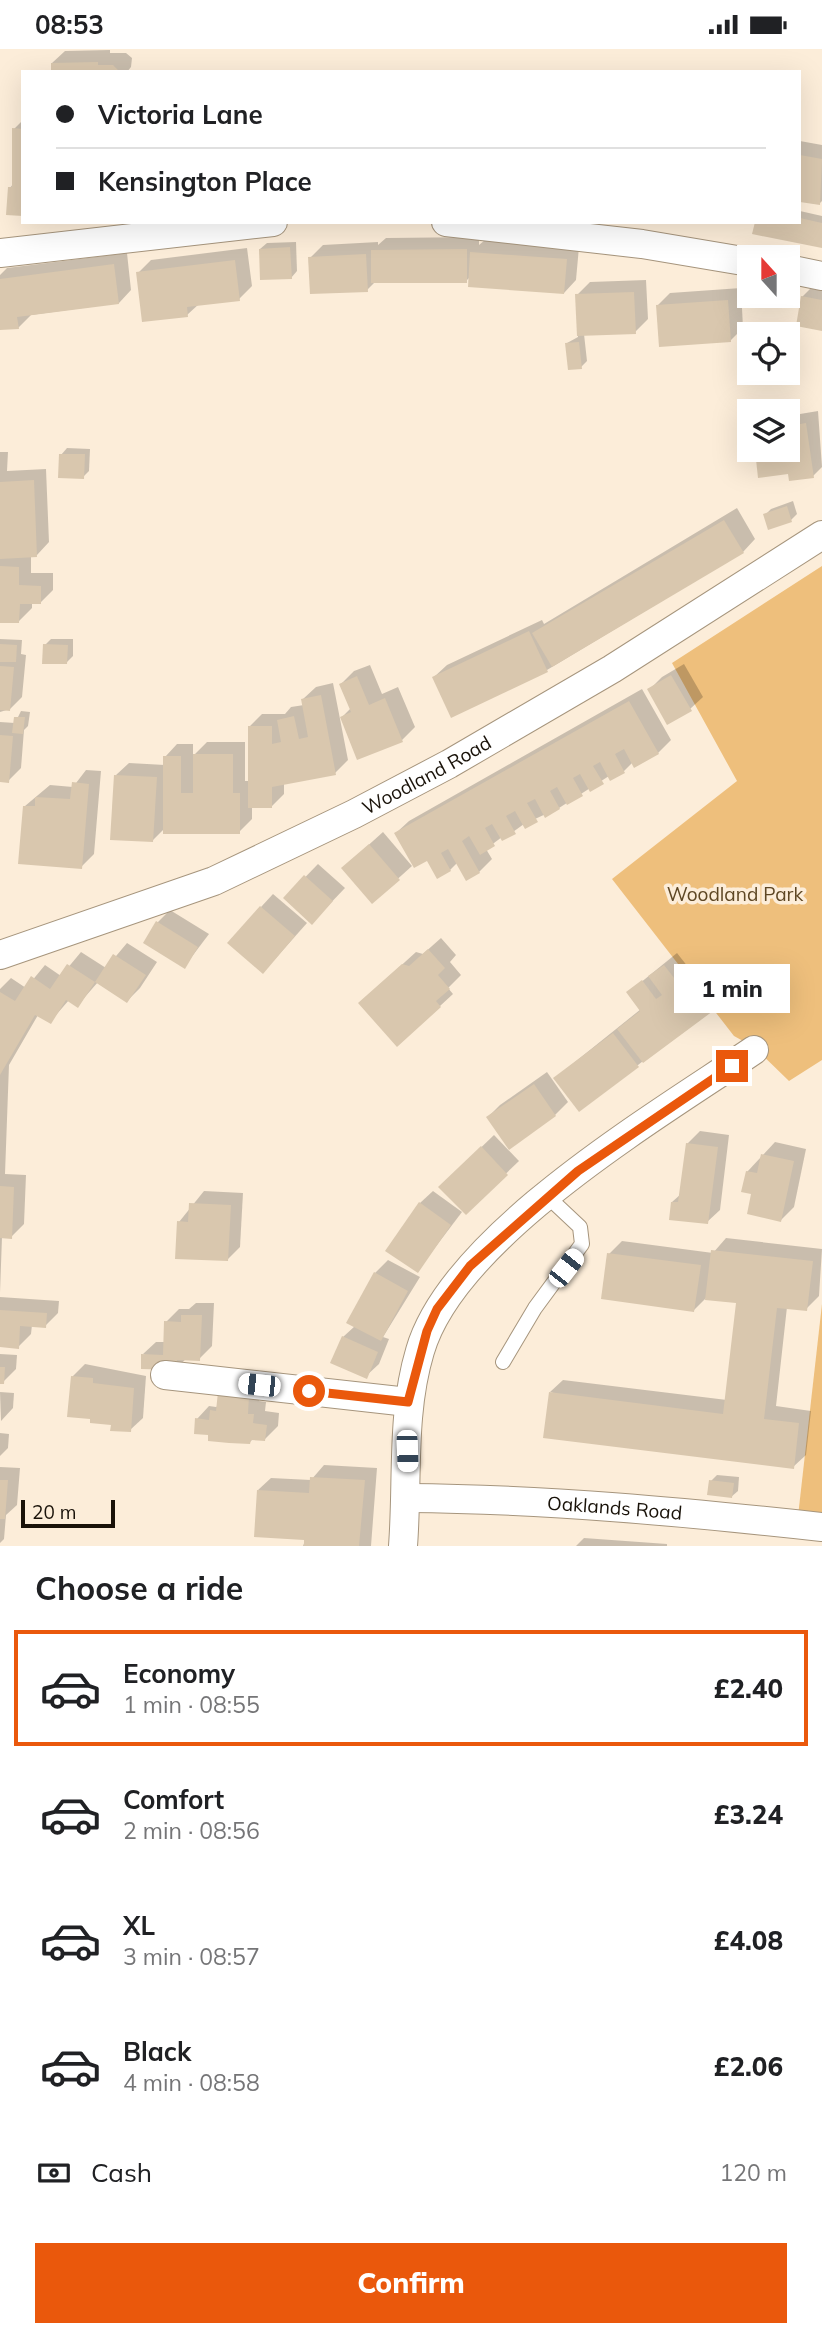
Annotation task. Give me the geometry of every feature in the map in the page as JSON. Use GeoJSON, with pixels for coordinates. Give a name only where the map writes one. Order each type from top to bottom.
{"type":"FeatureCollection","features":[{"type":"Feature","properties":{"kind":"street"},"geometry":{"type":"LineString","coordinates":[[0,253],[256,224]]}},
{"type":"Feature","properties":{"kind":"street"},"geometry":{"type":"LineString","coordinates":[[464,224],[642,244],[737,260]]}},
{"type":"Feature","properties":{"kind":"street"},"geometry":{"type":"LineString","coordinates":[[800,271],[822,276]]}},
{"type":"Feature","properties":{"kind":"street","name":"Woodland Road"},"geometry":{"type":"LineString","coordinates":[[0,955],[214,881],[355,814],[449,764],[612,669],[822,535]]}},
{"type":"Feature","properties":{"kind":"street"},"geometry":{"type":"LineString","coordinates":[[403,1546],[407,1499],[408,1402],[421,1348],[437,1309],[470,1266],[547,1196],[597,1157],[754,1050]]}},
{"type":"Feature","properties":{"kind":"street"},"geometry":{"type":"LineString","coordinates":[[165,1375],[408,1402]]}},
{"type":"Feature","properties":{"kind":"street","name":"Oaklands Road"},"geometry":{"type":"LineString","coordinates":[[407,1499],[460,1499],[682,1512],[822,1527]]}},
{"type":"Feature","properties":{"kind":"lane"},"geometry":{"type":"LineString","coordinates":[[503,1362],[535,1308],[582,1244],[580,1227],[547,1196]]}},
{"type":"Feature","properties":{"kind":"green space","name":"Woodland Park"},"geometry":{"type":"Polygon","coordinates":[[[822,566],[822,1060],[789,1081],[754,1047],[734,1036],[612,879],[737,781],[672,663],[822,566]]]}},
{"type":"Feature","properties":{"kind":"green space"},"geometry":{"type":"Polygon","coordinates":[[[822,1304],[822,1527],[797,1525],[822,1304]]]}},
{"type":"Feature","properties":{"kind":"building"},"geometry":{"type":"Polygon","coordinates":[[[98,62],[98,65],[113,65],[118,70],[51,70],[51,63],[98,62]]]}},
{"type":"Feature","properties":{"kind":"building"},"geometry":{"type":"Polygon","coordinates":[[[12,128],[21,129],[21,216],[6,215],[8,187],[12,187],[12,128]]]}},
{"type":"Feature","properties":{"kind":"building"},"geometry":{"type":"Polygon","coordinates":[[[801,155],[822,159],[820,205],[801,202],[801,155]]]}},
{"type":"Feature","properties":{"kind":"building"},"geometry":{"type":"Polygon","coordinates":[[[801,218],[822,223],[822,248],[752,234],[754,224],[801,224],[801,218]]]}},
{"type":"Feature","properties":{"kind":"building"},"geometry":{"type":"Polygon","coordinates":[[[290,247],[292,279],[260,280],[259,249],[290,247]]]}},
{"type":"Feature","properties":{"kind":"building"},"geometry":{"type":"Polygon","coordinates":[[[467,249],[467,283],[371,283],[371,250],[467,249]]]}},
{"type":"Feature","properties":{"kind":"building"},"geometry":{"type":"Polygon","coordinates":[[[470,252],[567,259],[564,294],[468,287],[470,252]]]}},
{"type":"Feature","properties":{"kind":"building"},"geometry":{"type":"Polygon","coordinates":[[[366,254],[368,292],[310,294],[308,257],[366,254]]]}},
{"type":"Feature","properties":{"kind":"building"},"geometry":{"type":"Polygon","coordinates":[[[235,260],[240,301],[187,307],[188,317],[142,322],[136,272],[235,260]]]}},
{"type":"Feature","properties":{"kind":"building"},"geometry":{"type":"Polygon","coordinates":[[[114,264],[119,304],[17,317],[19,329],[0,330],[0,279],[114,264]]]}},
{"type":"Feature","properties":{"kind":"building"},"geometry":{"type":"Polygon","coordinates":[[[634,292],[636,334],[577,336],[575,294],[634,292]]]}},
{"type":"Feature","properties":{"kind":"building"},"geometry":{"type":"Polygon","coordinates":[[[801,296],[822,300],[822,331],[800,327],[800,322],[797,322],[801,296]]]}},
{"type":"Feature","properties":{"kind":"building"},"geometry":{"type":"Polygon","coordinates":[[[728,300],[731,342],[659,347],[656,305],[728,300]]]}},
{"type":"Feature","properties":{"kind":"building"},"geometry":{"type":"Polygon","coordinates":[[[579,342],[582,369],[568,370],[565,343],[579,342]]]}},
{"type":"Feature","properties":{"kind":"building"},"geometry":{"type":"Polygon","coordinates":[[[806,423],[814,478],[789,481],[788,474],[758,478],[756,462],[800,462],[800,424],[806,423]]]}},
{"type":"Feature","properties":{"kind":"building"},"geometry":{"type":"Polygon","coordinates":[[[59,454],[85,454],[84,479],[58,478],[59,454]]]}},
{"type":"Feature","properties":{"kind":"building"},"geometry":{"type":"Polygon","coordinates":[[[34,480],[37,557],[0,559],[0,482],[34,480]]]}},
{"type":"Feature","properties":{"kind":"building"},"geometry":{"type":"Polygon","coordinates":[[[787,506],[792,522],[768,530],[763,514],[787,506]]]}},
{"type":"Feature","properties":{"kind":"building"},"geometry":{"type":"Polygon","coordinates":[[[724,520],[744,553],[552,667],[532,633],[724,520]]]}},
{"type":"Feature","properties":{"kind":"building"},"geometry":{"type":"Polygon","coordinates":[[[0,566],[19,567],[19,585],[41,586],[41,604],[20,604],[19,623],[0,623],[0,566]]]}},
{"type":"Feature","properties":{"kind":"building"},"geometry":{"type":"Polygon","coordinates":[[[529,631],[548,672],[451,718],[432,677],[529,631]]]}},
{"type":"Feature","properties":{"kind":"building"},"geometry":{"type":"Polygon","coordinates":[[[0,644],[17,645],[16,662],[0,662],[0,644]]]}},
{"type":"Feature","properties":{"kind":"building"},"geometry":{"type":"Polygon","coordinates":[[[43,644],[68,645],[67,664],[42,664],[43,644]]]}},
{"type":"Feature","properties":{"kind":"building"},"geometry":{"type":"Polygon","coordinates":[[[0,666],[14,667],[10,711],[0,710],[0,666]]]}},
{"type":"Feature","properties":{"kind":"building"},"geometry":{"type":"Polygon","coordinates":[[[671,675],[692,711],[667,725],[647,689],[671,675]]]}},
{"type":"Feature","properties":{"kind":"building"},"geometry":{"type":"Polygon","coordinates":[[[357,676],[369,705],[385,698],[403,742],[357,760],[340,717],[351,712],[339,684],[357,676]]]}},
{"type":"Feature","properties":{"kind":"building"},"geometry":{"type":"Polygon","coordinates":[[[321,695],[336,775],[272,787],[272,808],[248,808],[248,726],[272,726],[272,744],[281,742],[277,720],[294,716],[299,739],[308,737],[301,699],[321,695]]]}},
{"type":"Feature","properties":{"kind":"building"},"geometry":{"type":"Polygon","coordinates":[[[629,701],[659,754],[634,768],[624,749],[615,754],[625,773],[610,781],[600,762],[593,766],[604,784],[590,792],[580,774],[573,778],[583,796],[567,805],[557,787],[550,791],[560,809],[545,818],[535,799],[527,803],[538,822],[525,829],[515,811],[506,816],[516,834],[502,841],[492,824],[485,828],[495,846],[480,855],[469,836],[462,841],[480,873],[466,881],[448,849],[441,853],[451,871],[437,879],[427,861],[414,868],[394,833],[629,701]]]}},
{"type":"Feature","properties":{"kind":"building"},"geometry":{"type":"Polygon","coordinates":[[[14,717],[25,717],[23,734],[12,733],[14,717]]]}},
{"type":"Feature","properties":{"kind":"building"},"geometry":{"type":"Polygon","coordinates":[[[0,735],[13,736],[9,783],[0,782],[0,735]]]}},
{"type":"Feature","properties":{"kind":"building"},"geometry":{"type":"Polygon","coordinates":[[[193,754],[233,754],[233,793],[240,793],[240,834],[163,834],[163,756],[181,756],[181,793],[193,793],[193,754]]]}},
{"type":"Feature","properties":{"kind":"building"},"geometry":{"type":"Polygon","coordinates":[[[114,775],[157,777],[153,842],[110,840],[114,775]]]}},
{"type":"Feature","properties":{"kind":"building"},"geometry":{"type":"Polygon","coordinates":[[[72,782],[89,784],[82,869],[18,864],[23,806],[35,806],[35,797],[70,799],[72,782]]]}},
{"type":"Feature","properties":{"kind":"building"},"geometry":{"type":"Polygon","coordinates":[[[369,844],[400,880],[372,904],[341,868],[369,844]]]}},
{"type":"Feature","properties":{"kind":"building"},"geometry":{"type":"Polygon","coordinates":[[[304,875],[333,901],[312,925],[283,898],[304,875]]]}},
{"type":"Feature","properties":{"kind":"building"},"geometry":{"type":"Polygon","coordinates":[[[260,906],[295,936],[263,974],[227,943],[260,906]]]}},
{"type":"Feature","properties":{"kind":"building"},"geometry":{"type":"Polygon","coordinates":[[[156,921],[198,947],[185,969],[143,943],[156,921]]]}},
{"type":"Feature","properties":{"kind":"building"},"geometry":{"type":"Polygon","coordinates":[[[428,949],[445,968],[438,975],[450,989],[436,1001],[441,1007],[397,1047],[358,1003],[402,964],[409,966],[428,949]]]}},
{"type":"Feature","properties":{"kind":"building"},"geometry":{"type":"Polygon","coordinates":[[[113,954],[146,975],[127,1003],[95,982],[113,954]]]}},
{"type":"Feature","properties":{"kind":"building"},"geometry":{"type":"Polygon","coordinates":[[[67,964],[95,982],[78,1008],[66,1000],[51,1024],[35,1015],[0,1075],[0,992],[15,1001],[31,976],[50,989],[67,964]]]}},
{"type":"Feature","properties":{"kind":"building"},"geometry":{"type":"Polygon","coordinates":[[[664,965],[678,983],[687,976],[713,1011],[643,1063],[617,1029],[640,1011],[626,992],[642,980],[656,999],[662,995],[648,976],[664,965]]]}},
{"type":"Feature","properties":{"kind":"building"},"geometry":{"type":"Polygon","coordinates":[[[613,1033],[639,1067],[579,1112],[553,1078],[613,1033]]]}},
{"type":"Feature","properties":{"kind":"building"},"geometry":{"type":"Polygon","coordinates":[[[534,1084],[556,1116],[509,1150],[486,1117],[534,1084]]]}},
{"type":"Feature","properties":{"kind":"building"},"geometry":{"type":"Polygon","coordinates":[[[686,1143],[718,1147],[708,1224],[669,1220],[671,1202],[678,1202],[686,1143]]]}},
{"type":"Feature","properties":{"kind":"building"},"geometry":{"type":"Polygon","coordinates":[[[481,1146],[508,1175],[466,1215],[438,1187],[481,1146]]]}},
{"type":"Feature","properties":{"kind":"building"},"geometry":{"type":"Polygon","coordinates":[[[761,1154],[794,1161],[781,1222],[747,1214],[751,1194],[741,1192],[746,1171],[757,1173],[761,1154]]]}},
{"type":"Feature","properties":{"kind":"building"},"geometry":{"type":"Polygon","coordinates":[[[0,1186],[14,1187],[12,1239],[0,1238],[0,1186]]]}},
{"type":"Feature","properties":{"kind":"building"},"geometry":{"type":"Polygon","coordinates":[[[419,1202],[451,1225],[418,1273],[385,1251],[419,1202]]]}},
{"type":"Feature","properties":{"kind":"building"},"geometry":{"type":"Polygon","coordinates":[[[189,1203],[231,1205],[228,1261],[175,1259],[177,1221],[188,1222],[189,1203]]]}},
{"type":"Feature","properties":{"kind":"building"},"geometry":{"type":"Polygon","coordinates":[[[711,1250],[813,1261],[807,1311],[777,1308],[764,1419],[799,1423],[794,1469],[543,1438],[549,1392],[723,1414],[736,1303],[705,1300],[711,1250]]]}},
{"type":"Feature","properties":{"kind":"building"},"geometry":{"type":"Polygon","coordinates":[[[607,1253],[701,1265],[694,1312],[601,1299],[607,1253]]]}},
{"type":"Feature","properties":{"kind":"building"},"geometry":{"type":"Polygon","coordinates":[[[374,1272],[408,1291],[381,1341],[346,1323],[374,1272]]]}},
{"type":"Feature","properties":{"kind":"building"},"geometry":{"type":"Polygon","coordinates":[[[0,1310],[47,1313],[46,1328],[20,1326],[19,1349],[0,1347],[0,1310]]]}},
{"type":"Feature","properties":{"kind":"building"},"geometry":{"type":"Polygon","coordinates":[[[181,1315],[202,1315],[200,1361],[177,1360],[177,1370],[141,1369],[141,1354],[163,1355],[164,1321],[181,1322],[181,1315]]]}},
{"type":"Feature","properties":{"kind":"building"},"geometry":{"type":"Polygon","coordinates":[[[342,1336],[378,1352],[367,1379],[330,1363],[342,1336]]]}},
{"type":"Feature","properties":{"kind":"building"},"geometry":{"type":"Polygon","coordinates":[[[0,1367],[5,1367],[4,1384],[0,1384],[0,1367]]]}},
{"type":"Feature","properties":{"kind":"building"},"geometry":{"type":"Polygon","coordinates":[[[71,1376],[93,1378],[93,1383],[134,1388],[131,1432],[110,1431],[111,1425],[90,1423],[90,1419],[67,1417],[71,1376]]]}},
{"type":"Feature","properties":{"kind":"building"},"geometry":{"type":"Polygon","coordinates":[[[218,1392],[249,1395],[248,1414],[254,1414],[253,1423],[267,1425],[265,1441],[251,1440],[250,1444],[208,1441],[208,1435],[194,1434],[195,1418],[209,1420],[210,1410],[216,1411],[218,1392]]]}},
{"type":"Feature","properties":{"kind":"building"},"geometry":{"type":"Polygon","coordinates":[[[310,1477],[365,1480],[359,1546],[304,1546],[304,1540],[254,1537],[257,1490],[309,1493],[310,1477]]]}},
{"type":"Feature","properties":{"kind":"building"},"geometry":{"type":"Polygon","coordinates":[[[0,1480],[8,1480],[5,1519],[0,1519],[0,1480]]]}},
{"type":"Feature","properties":{"kind":"building"},"geometry":{"type":"Polygon","coordinates":[[[709,1480],[734,1483],[732,1498],[707,1495],[709,1480]]]}},
{"type":"Feature","properties":{"kind":"route"},"geometry":{"type":"LineString","coordinates":[[309,1391],[408,1402],[421,1348],[437,1309],[470,1266],[578,1171],[732,1066]]}}]}
